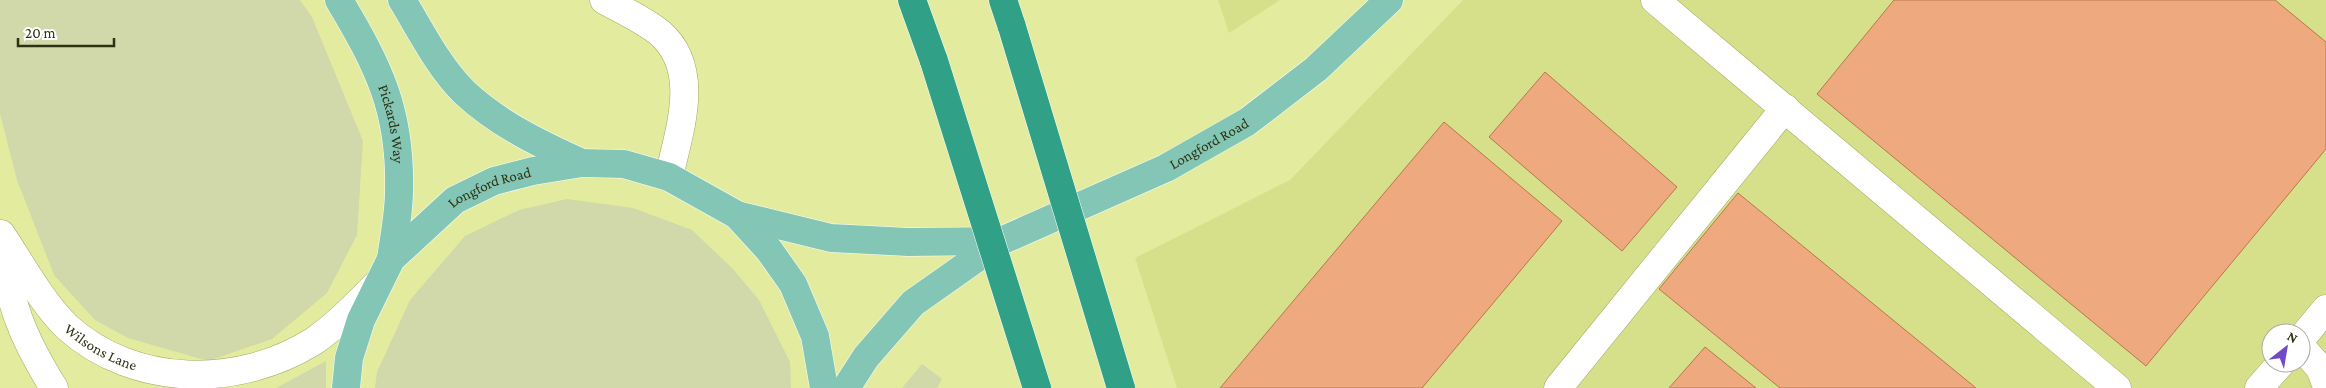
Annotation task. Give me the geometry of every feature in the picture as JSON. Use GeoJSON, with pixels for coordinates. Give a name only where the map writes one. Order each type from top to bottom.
{"type":"FeatureCollection","features":[{"type":"Feature","properties":{"kind":"highway"},"geometry":{"type":"LineString","coordinates":[[912,0],[934,61],[1037,388]]}},
{"type":"Feature","properties":{"kind":"highway"},"geometry":{"type":"LineString","coordinates":[[1004,0],[1120,388]]}},
{"type":"Feature","properties":{"kind":"main road","name":"Pickards Way"},"geometry":{"type":"LineString","coordinates":[[339,0],[366,44],[381,78],[394,117],[399,156],[399,193],[386,270]]}},
{"type":"Feature","properties":{"kind":"main road"},"geometry":{"type":"LineString","coordinates":[[402,0],[430,47],[463,91],[482,108],[508,126],[582,163]]}},
{"type":"Feature","properties":{"kind":"main road","name":"Longford Road"},"geometry":{"type":"LineString","coordinates":[[846,388],[866,357],[913,303],[1001,241],[1166,168],[1247,122],[1316,68],[1389,0]]}},
{"type":"Feature","properties":{"kind":"main road","name":"Longford Road"},"geometry":{"type":"LineString","coordinates":[[346,388],[349,358],[360,320],[386,270],[455,200],[494,181],[532,171],[582,163],[624,164],[669,176],[737,215],[831,238],[908,242],[1001,241]]}},
{"type":"Feature","properties":{"kind":"main road","name":"Longford Road"},"geometry":{"type":"LineString","coordinates":[[737,215],[769,250],[793,284],[815,336],[824,388]]}},
{"type":"Feature","properties":{"kind":"street"},"geometry":{"type":"LineString","coordinates":[[604,0],[659,32],[673,47],[682,67],[686,95],[669,176]]}},
{"type":"Feature","properties":{"kind":"street"},"geometry":{"type":"LineString","coordinates":[[1655,0],[2117,388]]}},
{"type":"Feature","properties":{"kind":"street"},"geometry":{"type":"LineString","coordinates":[[1558,388],[1785,108]]}},
{"type":"Feature","properties":{"kind":"street","name":"Wilsons Lane"},"geometry":{"type":"LineString","coordinates":[[1,232],[36,287],[66,326],[83,342],[102,354],[149,374],[182,381],[240,382],[280,362],[313,342],[342,320],[386,270]]}},
{"type":"Feature","properties":{"kind":"street","name":"Wilsons Lane"},"geometry":{"type":"LineString","coordinates":[[1,232],[4,265],[18,322],[27,344],[54,388]]}},
{"type":"Feature","properties":{"kind":"street"},"geometry":{"type":"LineString","coordinates":[[2311,327],[2326,309]]}},
{"type":"Feature","properties":{"kind":"street"},"geometry":{"type":"LineString","coordinates":[[2311,358],[2320,368],[2326,386]]}},
{"type":"Feature","properties":{"kind":"street"},"geometry":{"type":"LineString","coordinates":[[2259,388],[2272,373]]}},
{"type":"Feature","properties":{"kind":"shaded area"},"geometry":{"type":"Polygon","coordinates":[[[0,0],[300,0],[312,17],[363,141],[357,235],[327,293],[272,339],[208,361],[128,338],[95,320],[54,275],[17,180],[0,114],[0,0]]]}},
{"type":"Feature","properties":{"kind":"shaded area"},"geometry":{"type":"Polygon","coordinates":[[[1218,0],[1280,0],[1229,33],[1218,0]]]}},
{"type":"Feature","properties":{"kind":"shaded area"},"geometry":{"type":"Polygon","coordinates":[[[1463,0],[2326,0],[2326,388],[1177,388],[1135,258],[1290,180],[1463,0]]]}},
{"type":"Feature","properties":{"kind":"shaded area"},"geometry":{"type":"Polygon","coordinates":[[[567,199],[633,208],[692,230],[733,269],[759,300],[790,362],[791,388],[375,388],[377,372],[410,300],[465,236],[519,210],[567,199]]]}},
{"type":"Feature","properties":{"kind":"shaded area"},"geometry":{"type":"Polygon","coordinates":[[[326,361],[326,388],[276,388],[326,361]]]}},
{"type":"Feature","properties":{"kind":"shaded area"},"geometry":{"type":"Polygon","coordinates":[[[922,364],[942,379],[937,388],[902,388],[922,364]]]}},
{"type":"Feature","properties":{"kind":"building"},"geometry":{"type":"Polygon","coordinates":[[[1894,0],[2275,0],[2326,42],[2326,149],[2146,366],[1817,94],[1894,0]]]}},
{"type":"Feature","properties":{"kind":"building"},"geometry":{"type":"Polygon","coordinates":[[[1545,72],[1677,187],[1622,251],[1489,137],[1545,72]]]}},
{"type":"Feature","properties":{"kind":"building"},"geometry":{"type":"Polygon","coordinates":[[[1444,122],[1562,221],[1422,388],[1220,388],[1444,122]]]}},
{"type":"Feature","properties":{"kind":"building"},"geometry":{"type":"Polygon","coordinates":[[[1738,193],[1976,388],[1780,388],[1659,289],[1738,193]]]}},
{"type":"Feature","properties":{"kind":"building"},"geometry":{"type":"Polygon","coordinates":[[[1705,347],[1756,388],[1669,388],[1705,347]]]}}]}
